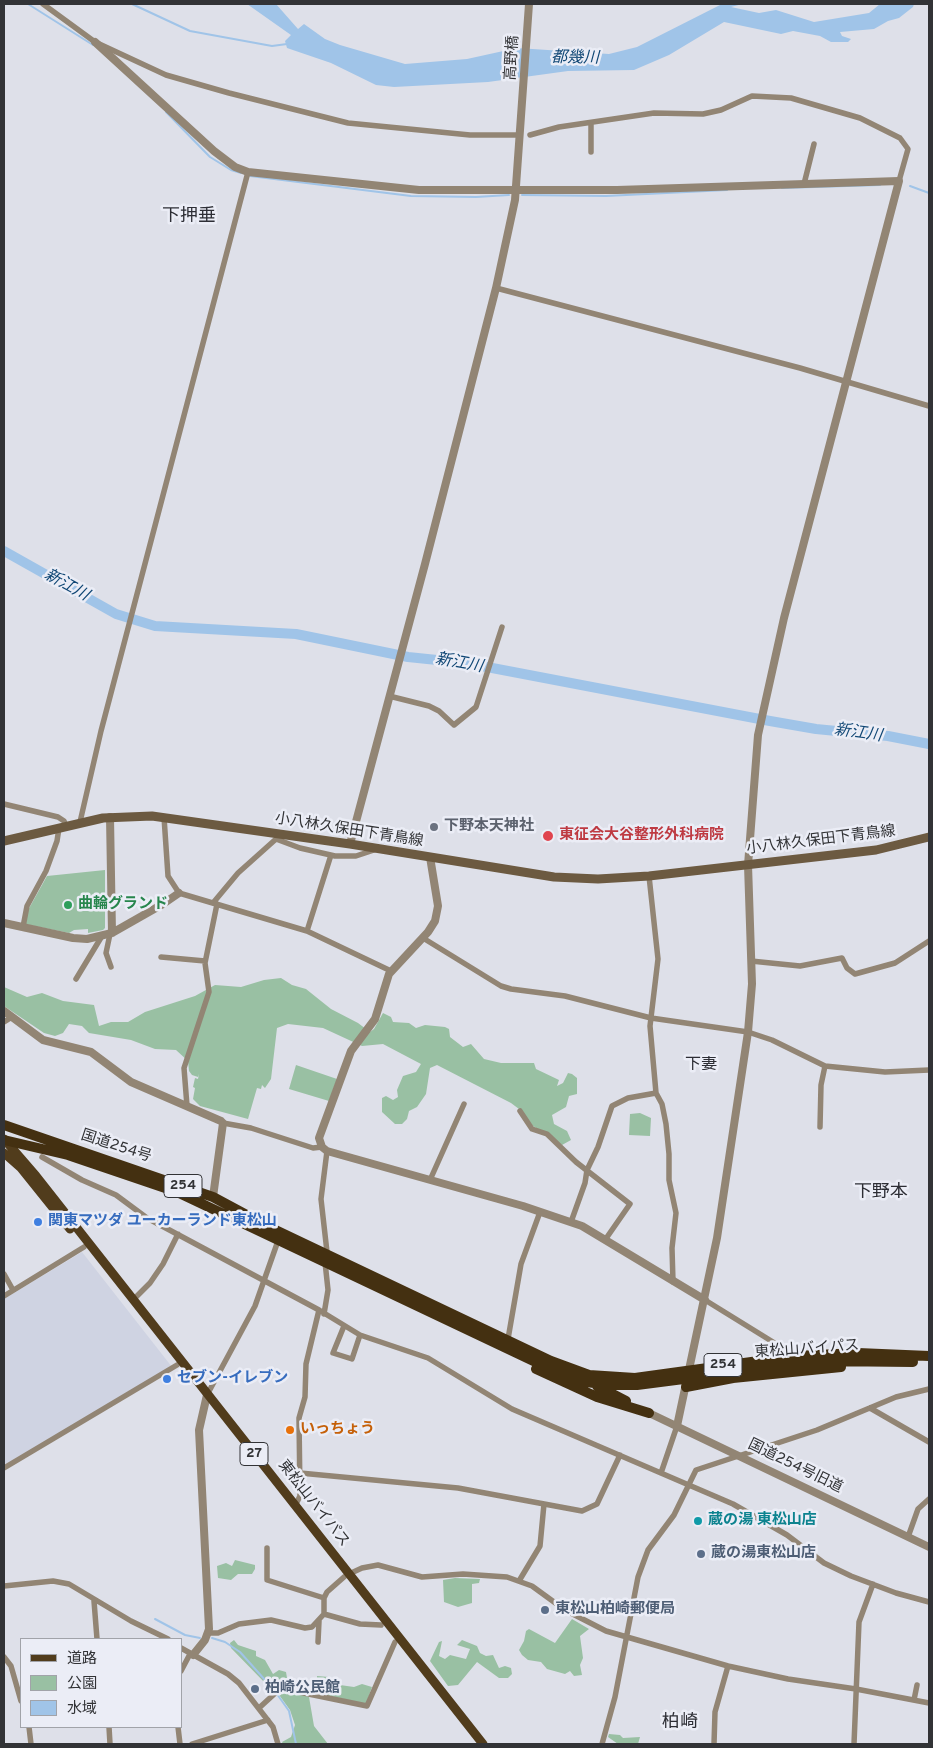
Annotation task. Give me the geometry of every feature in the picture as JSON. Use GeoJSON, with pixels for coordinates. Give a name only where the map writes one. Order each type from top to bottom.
{"type":"FeatureCollection","features":[{"type":"Feature","properties":{"kind":"highway","name":"国道254号"},"geometry":{"type":"LineString","coordinates":[[4,1125],[160,1177],[213,1197],[280,1235]]}},
{"type":"Feature","properties":{"kind":"highway","name":"国道254号"},"geometry":{"type":"LineString","coordinates":[[4,1139],[19,1148],[36,1147],[68,1155],[177,1192],[326,1256]]}},
{"type":"Feature","properties":{"kind":"highway","name":"東松山バイパス"},"geometry":{"type":"LineString","coordinates":[[326,1256],[486,1338],[568,1376],[608,1385],[657,1383],[728,1372],[823,1361],[929,1363]]}},
{"type":"Feature","properties":{"kind":"highway","name":"東松山バイパス"},"geometry":{"type":"LineString","coordinates":[[326,1256],[551,1360],[589,1374],[604,1377],[635,1378],[795,1356],[858,1353],[929,1356]]}},
{"type":"Feature","properties":{"kind":"highway"},"geometry":{"type":"LineString","coordinates":[[326,1256],[356,1281],[576,1389],[649,1413]]}},
{"type":"Feature","properties":{"kind":"highway"},"geometry":{"type":"LineString","coordinates":[[501,1352],[500,1343],[508,1339]]}},
{"type":"Feature","properties":{"kind":"highway"},"geometry":{"type":"LineString","coordinates":[[551,1360],[649,1413]]}},
{"type":"Feature","properties":{"kind":"highway"},"geometry":{"type":"LineString","coordinates":[[686,1387],[782,1372],[896,1361]]}},
{"type":"Feature","properties":{"kind":"highway"},"geometry":{"type":"LineString","coordinates":[[576,1389],[583,1384],[581,1377]]}},
{"type":"Feature","properties":{"kind":"main road","name":"小八林久保田下青鳥線"},"geometry":{"type":"LineString","coordinates":[[4,842],[80,822],[110,817],[164,817],[277,836],[350,844],[430,858],[575,879],[649,876],[876,850],[929,837]]}},
{"type":"Feature","properties":{"kind":"main road"},"geometry":{"type":"LineString","coordinates":[[19,1148],[33,1136]]}},
{"type":"Feature","properties":{"kind":"main road"},"geometry":{"type":"LineString","coordinates":[[24,1166],[26,1150],[36,1147]]}},
{"type":"Feature","properties":{"kind":"main road","name":"27"},"geometry":{"type":"LineString","coordinates":[[19,1148],[24,1166]]}},
{"type":"Feature","properties":{"kind":"main road","name":"27"},"geometry":{"type":"LineString","coordinates":[[4,1153],[24,1166]]}},
{"type":"Feature","properties":{"kind":"main road","name":"東松山バイパス"},"geometry":{"type":"LineString","coordinates":[[24,1166],[84,1248],[177,1365],[207,1398],[295,1506],[394,1642],[479,1743]]}},
{"type":"Feature","properties":{"kind":"main road","name":"東松山バイパス"},"geometry":{"type":"LineString","coordinates":[[24,1166],[133,1300],[207,1398],[479,1743]]}},
{"type":"Feature","properties":{"kind":"street"},"geometry":{"type":"LineString","coordinates":[[43,4],[96,42],[214,151],[235,167],[248,172],[419,190],[617,190],[899,181]]}},
{"type":"Feature","properties":{"kind":"street","name":"高野橋"},"geometry":{"type":"LineString","coordinates":[[350,844],[397,672],[496,288],[517,190],[529,4]]}},
{"type":"Feature","properties":{"kind":"street"},"geometry":{"type":"LineString","coordinates":[[96,42],[166,75],[348,123],[470,134],[516,135]]}},
{"type":"Feature","properties":{"kind":"street"},"geometry":{"type":"LineString","coordinates":[[530,135],[559,127],[591,124],[654,113],[703,114],[721,110],[752,96],[791,98],[860,118],[900,138],[908,150],[784,618],[758,735],[748,865],[752,998],[748,1032],[717,1238],[705,1300],[677,1426],[661,1473]]}},
{"type":"Feature","properties":{"kind":"street"},"geometry":{"type":"LineString","coordinates":[[591,124],[591,152]]}},
{"type":"Feature","properties":{"kind":"street"},"geometry":{"type":"LineString","coordinates":[[804,184],[814,144]]}},
{"type":"Feature","properties":{"kind":"street"},"geometry":{"type":"LineString","coordinates":[[80,822],[248,172]]}},
{"type":"Feature","properties":{"kind":"street"},"geometry":{"type":"LineString","coordinates":[[496,288],[847,382],[929,406]]}},
{"type":"Feature","properties":{"kind":"street"},"geometry":{"type":"LineString","coordinates":[[389,696],[429,706],[439,711],[454,725],[476,707],[502,627]]}},
{"type":"Feature","properties":{"kind":"street"},"geometry":{"type":"LineString","coordinates":[[4,804],[58,817],[64,821],[46,872],[27,906],[23,927]]}},
{"type":"Feature","properties":{"kind":"street"},"geometry":{"type":"LineString","coordinates":[[110,817],[106,953],[111,967]]}},
{"type":"Feature","properties":{"kind":"street"},"geometry":{"type":"LineString","coordinates":[[164,817],[168,876],[179,892],[307,931],[391,971]]}},
{"type":"Feature","properties":{"kind":"street"},"geometry":{"type":"LineString","coordinates":[[186,1106],[184,1068],[209,992],[205,961],[215,903],[238,873],[277,836],[300,848],[331,855],[356,856],[379,849]]}},
{"type":"Feature","properties":{"kind":"street"},"geometry":{"type":"LineString","coordinates":[[307,931],[331,855]]}},
{"type":"Feature","properties":{"kind":"street"},"geometry":{"type":"LineString","coordinates":[[295,1506],[300,1496],[299,1418],[305,1397],[306,1364],[328,1290],[321,1199],[325,1149],[319,1138],[351,1051],[376,1019],[391,971],[432,927],[438,906],[430,858]]}},
{"type":"Feature","properties":{"kind":"street"},"geometry":{"type":"LineString","coordinates":[[649,876],[658,959],[651,1018],[656,1092],[662,1104],[666,1124],[670,1154],[669,1180],[676,1213],[672,1248],[673,1282]]}},
{"type":"Feature","properties":{"kind":"street"},"geometry":{"type":"LineString","coordinates":[[4,923],[73,938],[87,939],[108,934],[163,904],[179,892]]}},
{"type":"Feature","properties":{"kind":"street"},"geometry":{"type":"LineString","coordinates":[[76,979],[108,934]]}},
{"type":"Feature","properties":{"kind":"street"},"geometry":{"type":"LineString","coordinates":[[423,938],[500,986],[548,992],[651,1018],[748,1032],[772,1040],[825,1066],[885,1072],[929,1070]]}},
{"type":"Feature","properties":{"kind":"street"},"geometry":{"type":"LineString","coordinates":[[751,961],[800,966],[842,958],[851,973],[855,974],[895,962],[929,941]]}},
{"type":"Feature","properties":{"kind":"street"},"geometry":{"type":"LineString","coordinates":[[161,957],[205,961]]}},
{"type":"Feature","properties":{"kind":"street"},"geometry":{"type":"LineString","coordinates":[[4,1011],[44,1040],[91,1052],[131,1082],[223,1123],[251,1128],[270,1136],[313,1148],[325,1149],[571,1222],[605,1240],[795,1356]]}},
{"type":"Feature","properties":{"kind":"street"},"geometry":{"type":"LineString","coordinates":[[4,1022],[12,1017]]}},
{"type":"Feature","properties":{"kind":"street"},"geometry":{"type":"LineString","coordinates":[[820,1127],[821,1085],[825,1066]]}},
{"type":"Feature","properties":{"kind":"street"},"geometry":{"type":"LineString","coordinates":[[571,1222],[585,1183],[587,1170],[602,1138],[612,1106],[628,1098],[656,1092]]}},
{"type":"Feature","properties":{"kind":"street"},"geometry":{"type":"LineString","coordinates":[[430,1180],[464,1104]]}},
{"type":"Feature","properties":{"kind":"street"},"geometry":{"type":"LineString","coordinates":[[520,1111],[532,1128],[547,1134],[564,1152],[630,1204],[605,1240]]}},
{"type":"Feature","properties":{"kind":"street"},"geometry":{"type":"LineString","coordinates":[[213,1197],[223,1123]]}},
{"type":"Feature","properties":{"kind":"street"},"geometry":{"type":"LineString","coordinates":[[42,1158],[82,1180],[116,1195],[148,1218],[322,1312],[360,1335],[428,1358],[512,1409],[545,1422],[570,1436],[620,1455],[733,1504],[787,1535],[824,1563],[873,1584],[929,1602]]}},
{"type":"Feature","properties":{"kind":"street"},"geometry":{"type":"LineString","coordinates":[[508,1339],[521,1264],[540,1212]]}},
{"type":"Feature","properties":{"kind":"street"},"geometry":{"type":"LineString","coordinates":[[133,1300],[150,1283],[163,1264],[178,1234]]}},
{"type":"Feature","properties":{"kind":"street"},"geometry":{"type":"LineString","coordinates":[[182,1669],[208,1633],[199,1430],[207,1398],[255,1306],[280,1235]]}},
{"type":"Feature","properties":{"kind":"street"},"geometry":{"type":"LineString","coordinates":[[4,1296],[84,1248]]}},
{"type":"Feature","properties":{"kind":"street"},"geometry":{"type":"LineString","coordinates":[[4,1274],[14,1290]]}},
{"type":"Feature","properties":{"kind":"street"},"geometry":{"type":"LineString","coordinates":[[344,1326],[333,1354],[352,1359],[360,1335]]}},
{"type":"Feature","properties":{"kind":"street"},"geometry":{"type":"LineString","coordinates":[[4,1468],[177,1365]]}},
{"type":"Feature","properties":{"kind":"street"},"geometry":{"type":"LineString","coordinates":[[602,1744],[615,1697],[638,1577],[648,1550],[674,1515],[696,1470],[818,1430],[896,1398],[929,1388]]}},
{"type":"Feature","properties":{"kind":"street"},"geometry":{"type":"LineString","coordinates":[[870,1408],[929,1442]]}},
{"type":"Feature","properties":{"kind":"street","name":"国道254号旧道"},"geometry":{"type":"LineString","coordinates":[[649,1413],[929,1547]]}},
{"type":"Feature","properties":{"kind":"street"},"geometry":{"type":"LineString","coordinates":[[300,1473],[458,1488],[582,1511],[592,1508],[599,1500],[620,1455]]}},
{"type":"Feature","properties":{"kind":"street"},"geometry":{"type":"LineString","coordinates":[[908,1537],[918,1509],[929,1499]]}},
{"type":"Feature","properties":{"kind":"street"},"geometry":{"type":"LineString","coordinates":[[519,1581],[540,1546],[544,1504]]}},
{"type":"Feature","properties":{"kind":"street"},"geometry":{"type":"LineString","coordinates":[[267,1548],[267,1580],[324,1598]]}},
{"type":"Feature","properties":{"kind":"street"},"geometry":{"type":"LineString","coordinates":[[208,1633],[218,1633],[239,1624],[271,1620],[309,1628],[319,1621],[324,1614],[324,1598],[331,1587],[346,1575],[362,1568],[378,1565],[422,1578],[463,1574],[492,1576],[519,1581],[532,1586],[583,1620],[606,1631],[728,1666],[788,1679],[856,1689],[929,1703]]}},
{"type":"Feature","properties":{"kind":"street"},"geometry":{"type":"LineString","coordinates":[[4,1586],[59,1581],[69,1584],[94,1601],[166,1638]]}},
{"type":"Feature","properties":{"kind":"street"},"geometry":{"type":"LineString","coordinates":[[854,1744],[859,1622],[873,1584]]}},
{"type":"Feature","properties":{"kind":"street"},"geometry":{"type":"LineString","coordinates":[[94,1601],[97,1638]]}},
{"type":"Feature","properties":{"kind":"street"},"geometry":{"type":"LineString","coordinates":[[324,1614],[360,1624],[381,1625]]}},
{"type":"Feature","properties":{"kind":"street"},"geometry":{"type":"LineString","coordinates":[[318,1642],[319,1621]]}},
{"type":"Feature","properties":{"kind":"street"},"geometry":{"type":"LineString","coordinates":[[259,1708],[283,1686],[299,1692],[367,1706],[394,1642]]}},
{"type":"Feature","properties":{"kind":"street"},"geometry":{"type":"LineString","coordinates":[[182,1649],[228,1674],[268,1720],[278,1744]]}},
{"type":"Feature","properties":{"kind":"street"},"geometry":{"type":"LineString","coordinates":[[4,1657],[10,1666],[20,1698]]}},
{"type":"Feature","properties":{"kind":"street"},"geometry":{"type":"LineString","coordinates":[[714,1744],[715,1712],[728,1666]]}},
{"type":"Feature","properties":{"kind":"street"},"geometry":{"type":"LineString","coordinates":[[914,1700],[917,1685]]}},
{"type":"Feature","properties":{"kind":"street"},"geometry":{"type":"LineString","coordinates":[[192,1744],[268,1720]]}},
{"type":"Feature","properties":{"kind":"street"},"geometry":{"type":"LineString","coordinates":[[29,1728],[31,1744]]}},
{"type":"Feature","properties":{"kind":"street"},"geometry":{"type":"LineString","coordinates":[[109,1728],[110,1744]]}},
{"type":"Feature","properties":{"kind":"street"},"geometry":{"type":"LineString","coordinates":[[178,1728],[180,1744]]}},
{"type":"Feature","properties":{"kind":"shaded area"},"geometry":{"type":"Polygon","coordinates":[[[82,1252],[172,1367],[4,1466],[4,1299],[82,1252]]]}},
{"type":"Feature","properties":{"kind":"green space","name":"曲輪グランド"},"geometry":{"type":"Polygon","coordinates":[[[105,870],[105,928],[103,930],[88,933],[88,929],[74,930],[69,933],[25,924],[27,912],[47,876],[105,870]]]}},
{"type":"Feature","properties":{"kind":"green space"},"geometry":{"type":"Polygon","coordinates":[[[281,978],[292,985],[306,989],[331,1009],[358,1023],[370,1032],[374,1029],[383,1013],[391,1017],[393,1022],[409,1023],[416,1028],[425,1025],[445,1027],[449,1029],[450,1037],[463,1047],[471,1044],[484,1059],[501,1063],[534,1063],[536,1069],[559,1080],[557,1086],[563,1083],[568,1073],[572,1074],[577,1078],[577,1094],[569,1096],[566,1107],[552,1115],[554,1124],[567,1131],[571,1140],[562,1145],[533,1126],[519,1109],[511,1103],[437,1065],[430,1068],[426,1094],[417,1107],[409,1111],[407,1119],[402,1124],[395,1124],[382,1112],[382,1098],[386,1096],[393,1100],[398,1097],[397,1090],[403,1076],[416,1072],[421,1064],[383,1044],[362,1046],[323,1028],[288,1024],[277,1028],[271,1079],[265,1088],[262,1085],[261,1089],[257,1088],[248,1119],[200,1106],[193,1099],[195,1078],[198,1079],[199,1074],[198,1077],[192,1075],[189,1071],[188,1061],[176,1050],[155,1049],[131,1040],[89,1033],[82,1026],[69,1024],[63,1033],[55,1036],[44,1033],[4,1006],[4,987],[27,997],[42,993],[63,1001],[94,1005],[99,1026],[111,1022],[128,1022],[145,1012],[195,996],[215,985],[241,987],[264,980],[281,978]]]}},
{"type":"Feature","properties":{"kind":"green space"},"geometry":{"type":"Polygon","coordinates":[[[296,1065],[337,1079],[329,1101],[289,1089],[296,1065]]]}},
{"type":"Feature","properties":{"kind":"green space"},"geometry":{"type":"Polygon","coordinates":[[[640,1113],[651,1118],[650,1136],[629,1135],[630,1114],[640,1113]]]}},
{"type":"Feature","properties":{"kind":"green space"},"geometry":{"type":"Polygon","coordinates":[[[235,1560],[255,1565],[252,1574],[238,1574],[231,1580],[218,1578],[217,1566],[226,1563],[232,1566],[235,1560]]]}},
{"type":"Feature","properties":{"kind":"green space"},"geometry":{"type":"Polygon","coordinates":[[[455,1578],[480,1579],[479,1583],[472,1584],[472,1603],[458,1607],[444,1602],[443,1580],[455,1578]]]}},
{"type":"Feature","properties":{"kind":"green space"},"geometry":{"type":"Polygon","coordinates":[[[572,1619],[589,1629],[580,1636],[583,1658],[580,1665],[582,1675],[574,1676],[570,1671],[565,1674],[547,1669],[541,1662],[528,1660],[522,1655],[519,1650],[524,1641],[526,1631],[529,1629],[555,1643],[572,1619]]]}},
{"type":"Feature","properties":{"kind":"green space"},"geometry":{"type":"Polygon","coordinates":[[[234,1640],[238,1645],[256,1651],[256,1656],[265,1660],[273,1674],[279,1670],[286,1672],[287,1678],[284,1684],[275,1690],[266,1684],[231,1648],[230,1643],[234,1640]]]}},
{"type":"Feature","properties":{"kind":"green space"},"geometry":{"type":"Polygon","coordinates":[[[462,1640],[477,1646],[480,1653],[486,1656],[493,1655],[499,1668],[505,1666],[511,1668],[512,1674],[508,1678],[499,1678],[477,1662],[458,1685],[448,1686],[430,1661],[439,1642],[442,1641],[439,1656],[445,1659],[450,1655],[466,1659],[470,1649],[457,1645],[462,1640]]]}},
{"type":"Feature","properties":{"kind":"green space"},"geometry":{"type":"Polygon","coordinates":[[[317,1676],[329,1677],[340,1685],[354,1687],[362,1684],[372,1687],[366,1704],[317,1693],[317,1676]]]}},
{"type":"Feature","properties":{"kind":"green space"},"geometry":{"type":"Polygon","coordinates":[[[283,1688],[309,1697],[314,1726],[328,1744],[283,1744],[282,1742],[291,1737],[295,1725],[290,1710],[277,1692],[283,1688]]]}},
{"type":"Feature","properties":{"kind":"green space"},"geometry":{"type":"Polygon","coordinates":[[[609,1734],[620,1735],[623,1738],[640,1737],[638,1744],[618,1744],[608,1737],[609,1734]]]}},
{"type":"Feature","properties":{"kind":"water","name":"都幾川"},"geometry":{"type":"Polygon","coordinates":[[[247,4],[276,4],[298,29],[304,24],[325,39],[340,45],[405,64],[467,59],[517,48],[609,54],[637,47],[722,4],[742,4],[731,7],[759,13],[776,10],[814,22],[869,13],[880,4],[914,4],[913,7],[899,18],[888,21],[874,29],[840,32],[842,36],[851,39],[848,42],[831,42],[820,36],[793,31],[781,34],[724,22],[669,55],[634,70],[568,71],[488,82],[394,87],[376,85],[331,63],[287,48],[285,41],[291,35],[247,4]]]}},
{"type":"Feature","properties":{"kind":"waterway"},"geometry":{"type":"LineString","coordinates":[[28,4],[93,45]]}},
{"type":"Feature","properties":{"kind":"waterway"},"geometry":{"type":"LineString","coordinates":[[132,4],[190,31],[272,46],[287,44]]}},
{"type":"Feature","properties":{"kind":"waterway"},"geometry":{"type":"LineString","coordinates":[[166,112],[210,157],[231,170],[241,173]]}},
{"type":"Feature","properties":{"kind":"waterway"},"geometry":{"type":"LineString","coordinates":[[250,176],[411,196],[476,197],[509,195]]}},
{"type":"Feature","properties":{"kind":"waterway"},"geometry":{"type":"LineString","coordinates":[[782,188],[880,185]]}},
{"type":"Feature","properties":{"kind":"waterway"},"geometry":{"type":"LineString","coordinates":[[910,186],[929,193]]}},
{"type":"Feature","properties":{"kind":"waterway"},"geometry":{"type":"LineString","coordinates":[[522,195],[606,196],[727,190]]}},
{"type":"Feature","properties":{"kind":"waterway","name":"新江川"},"geometry":{"type":"LineString","coordinates":[[4,551],[116,614],[155,626],[296,634],[408,657],[466,663],[816,729],[888,736],[929,744]]}},
{"type":"Feature","properties":{"kind":"waterway"},"geometry":{"type":"LineString","coordinates":[[155,1619],[185,1635],[200,1638]]}},
{"type":"Feature","properties":{"kind":"waterway"},"geometry":{"type":"LineString","coordinates":[[212,1638],[225,1642],[240,1652],[274,1690]]}},
{"type":"Feature","properties":{"kind":"waterway"},"geometry":{"type":"LineString","coordinates":[[277,1694],[289,1711],[296,1744]]}},
{"type":"Feature","properties":{"kind":"place","name":"下野本天神社"},"geometry":{"type":"Point","coordinates":[434,827]}},
{"type":"Feature","properties":{"kind":"place","name":"東征会大谷整形外科病院"},"geometry":{"type":"Point","coordinates":[548,836]}},
{"type":"Feature","properties":{"kind":"place","name":"曲輪グランド"},"geometry":{"type":"Point","coordinates":[68,905]}},
{"type":"Feature","properties":{"kind":"place","name":"関東マツダ ユーカーランド東松山"},"geometry":{"type":"Point","coordinates":[38,1222]}},
{"type":"Feature","properties":{"kind":"place","name":"セブン-イレブン"},"geometry":{"type":"Point","coordinates":[167,1379]}},
{"type":"Feature","properties":{"kind":"place","name":"いっちょう"},"geometry":{"type":"Point","coordinates":[290,1430]}},
{"type":"Feature","properties":{"kind":"place","name":"蔵の湯 東松山店"},"geometry":{"type":"Point","coordinates":[698,1521]}},
{"type":"Feature","properties":{"kind":"place","name":"蔵の湯東松山店"},"geometry":{"type":"Point","coordinates":[701,1554]}},
{"type":"Feature","properties":{"kind":"place","name":"東松山柏崎郵便局"},"geometry":{"type":"Point","coordinates":[545,1610]}},
{"type":"Feature","properties":{"kind":"place","name":"柏崎公民館"},"geometry":{"type":"Point","coordinates":[255,1689]}},
{"type":"Feature","properties":{"kind":"district","name":"下押垂"},"geometry":{"type":"Point","coordinates":[189,217]}},
{"type":"Feature","properties":{"kind":"district","name":"下妻"},"geometry":{"type":"Point","coordinates":[701,1066]}},
{"type":"Feature","properties":{"kind":"district","name":"下野本"},"geometry":{"type":"Point","coordinates":[881,1193]}},
{"type":"Feature","properties":{"kind":"district","name":"柏崎"},"geometry":{"type":"Point","coordinates":[680,1723]}}]}
